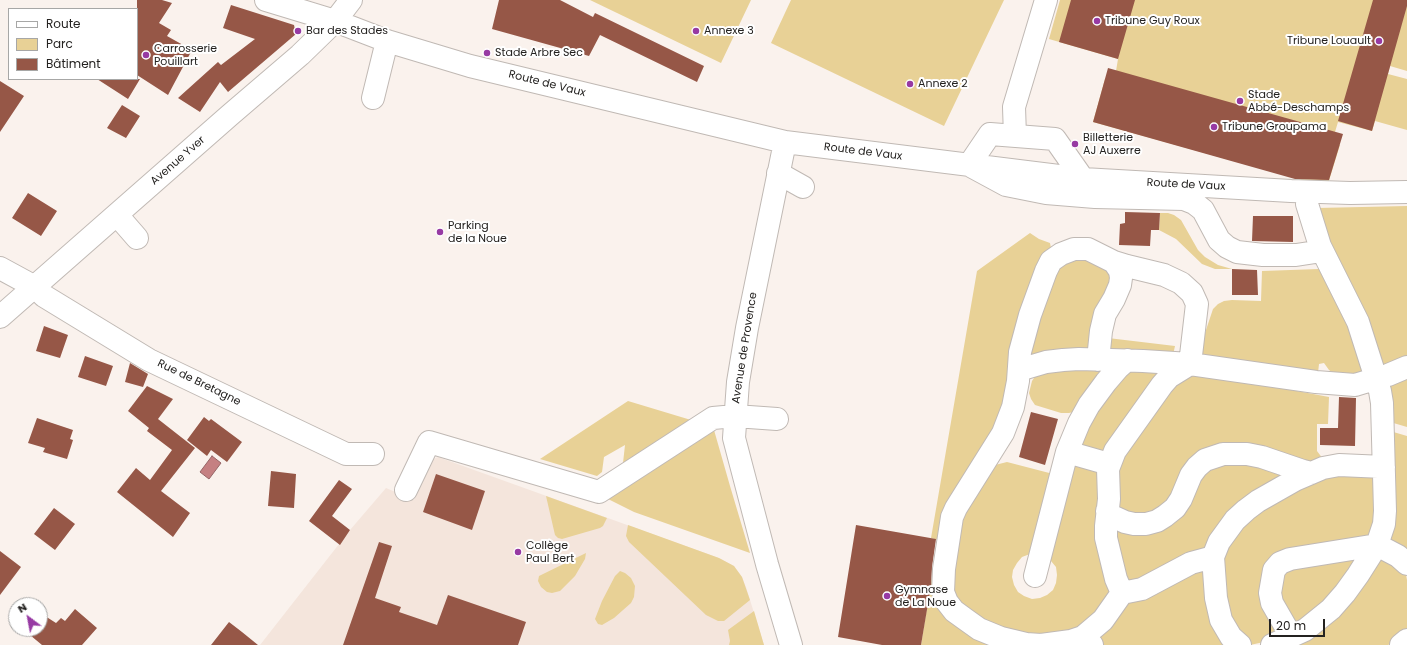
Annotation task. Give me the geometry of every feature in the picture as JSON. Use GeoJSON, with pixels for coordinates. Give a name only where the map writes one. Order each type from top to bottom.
{"type":"FeatureCollection","features":[{"type":"Feature","properties":{"kind":"street","name":"Route de Vaux"},"geometry":{"type":"LineString","coordinates":[[266,0],[335,21],[388,41],[470,66],[785,142],[1083,179],[1308,192],[1407,192]]}},
{"type":"Feature","properties":{"kind":"street","name":"Avenue Yver"},"geometry":{"type":"LineString","coordinates":[[0,317],[300,55],[335,21],[351,0]]}},
{"type":"Feature","properties":{"kind":"street"},"geometry":{"type":"LineString","coordinates":[[1014,136],[1014,107],[1046,0]]}},
{"type":"Feature","properties":{"kind":"street"},"geometry":{"type":"LineString","coordinates":[[373,98],[388,41]]}},
{"type":"Feature","properties":{"kind":"street"},"geometry":{"type":"LineString","coordinates":[[1083,179],[1055,139],[990,134],[969,165],[1006,185],[1046,193],[1095,197],[1184,198],[1203,210],[1219,240],[1227,247],[1237,252],[1263,255],[1296,256],[1322,252]]}},
{"type":"Feature","properties":{"kind":"street","name":"Avenue de Provence"},"geometry":{"type":"LineString","coordinates":[[785,142],[747,328],[738,382],[734,438],[767,564],[791,645]]}},
{"type":"Feature","properties":{"kind":"street"},"geometry":{"type":"LineString","coordinates":[[778,173],[803,187]]}},
{"type":"Feature","properties":{"kind":"street"},"geometry":{"type":"LineString","coordinates":[[1308,192],[1307,204],[1322,252],[1358,322],[1382,403],[1385,512],[1384,524],[1377,545],[1358,575],[1331,609],[1305,630],[1282,640],[1270,593],[1274,570],[1280,563],[1290,559],[1377,545],[1398,556],[1407,564]]}},
{"type":"Feature","properties":{"kind":"street"},"geometry":{"type":"LineString","coordinates":[[117,215],[136,238]]}},
{"type":"Feature","properties":{"kind":"street"},"geometry":{"type":"LineString","coordinates":[[1190,364],[1197,304],[1192,293],[1181,283],[1164,275],[1114,262],[1088,249],[1074,249],[1061,254],[1051,261],[1030,315],[1020,352],[1019,370],[1013,407],[1003,433],[956,508],[952,517],[944,569],[943,592],[947,602],[954,611],[980,629],[1001,638],[1026,644],[1041,645],[1088,641],[1122,593],[1142,589],[1191,563],[1213,557]]}},
{"type":"Feature","properties":{"kind":"street"},"geometry":{"type":"LineString","coordinates":[[1098,360],[1101,331],[1105,314],[1120,285],[1120,271],[1114,262]]}},
{"type":"Feature","properties":{"kind":"street","name":"Rue de Bretagne"},"geometry":{"type":"LineString","coordinates":[[0,268],[35,287],[44,296],[150,360],[346,454],[373,454]]}},
{"type":"Feature","properties":{"kind":"street"},"geometry":{"type":"LineString","coordinates":[[1019,370],[1046,362],[1079,359],[1127,360],[1190,364],[1355,385],[1407,367]]}},
{"type":"Feature","properties":{"kind":"street"},"geometry":{"type":"LineString","coordinates":[[1035,576],[1067,452],[1079,423],[1106,382],[1127,360]]}},
{"type":"Feature","properties":{"kind":"street"},"geometry":{"type":"LineString","coordinates":[[1122,593],[1116,579],[1106,538],[1109,499],[1107,478],[1109,464],[1115,451],[1162,385],[1170,377],[1190,364]]}},
{"type":"Feature","properties":{"kind":"street"},"geometry":{"type":"LineString","coordinates":[[406,490],[429,442],[599,492],[713,418],[735,416],[777,419]]}},
{"type":"Feature","properties":{"kind":"street"},"geometry":{"type":"LineString","coordinates":[[1067,452],[1109,464]]}},
{"type":"Feature","properties":{"kind":"street"},"geometry":{"type":"LineString","coordinates":[[1107,511],[1120,519],[1134,524],[1146,524],[1157,521],[1175,508],[1191,475],[1197,467],[1205,460],[1223,454],[1247,454],[1262,457],[1311,473]]}},
{"type":"Feature","properties":{"kind":"street"},"geometry":{"type":"LineString","coordinates":[[1240,645],[1231,637],[1221,620],[1216,598],[1213,557],[1219,542],[1226,531],[1246,510],[1258,501],[1323,468],[1339,465],[1384,467]]}},
{"type":"Feature","properties":{"kind":"street"},"geometry":{"type":"LineString","coordinates":[[1401,645],[1407,640]]}},
{"type":"Feature","properties":{"kind":"shaded area"},"geometry":{"type":"Polygon","coordinates":[[[212,456],[221,463],[209,479],[200,472],[212,456]]]}},
{"type":"Feature","properties":{"kind":"shaded area","name":"Collège Paul Bert"},"geometry":{"type":"Polygon","coordinates":[[[438,457],[719,558],[734,566],[742,577],[746,587],[764,645],[260,645],[350,530],[386,488],[414,500],[431,460],[438,457]]]}},
{"type":"Feature","properties":{"kind":"green space","name":"Annexe 3"},"geometry":{"type":"Polygon","coordinates":[[[590,0],[751,0],[721,63],[590,0]]]}},
{"type":"Feature","properties":{"kind":"green space","name":"Annexe 2"},"geometry":{"type":"Polygon","coordinates":[[[791,0],[1004,0],[944,126],[771,43],[791,0]]]}},
{"type":"Feature","properties":{"kind":"green space","name":"Stade Abbé-Deschamps"},"geometry":{"type":"Polygon","coordinates":[[[1060,0],[1407,0],[1407,71],[1390,66],[1388,74],[1407,79],[1407,130],[1375,121],[1372,131],[1338,122],[1332,142],[1340,145],[1327,187],[1093,122],[1105,79],[1116,71],[1118,59],[1049,39],[1060,0]]]}},
{"type":"Feature","properties":{"kind":"green space"},"geometry":{"type":"Polygon","coordinates":[[[1407,206],[1407,364],[1387,373],[1329,251],[1317,208],[1407,206]]]}},
{"type":"Feature","properties":{"kind":"green space"},"geometry":{"type":"Polygon","coordinates":[[[1160,213],[1174,215],[1181,220],[1198,250],[1205,257],[1218,265],[1232,269],[1215,269],[1202,264],[1176,239],[1159,230],[1160,213]]]}},
{"type":"Feature","properties":{"kind":"green space"},"geometry":{"type":"Polygon","coordinates":[[[1030,233],[1039,239],[1050,243],[1051,248],[1008,405],[979,463],[938,593],[1008,645],[921,645],[938,540],[931,538],[977,271],[1030,233]]]}},
{"type":"Feature","properties":{"kind":"green space"},"geometry":{"type":"Polygon","coordinates":[[[1075,254],[1116,272],[1094,355],[1027,358],[1051,273],[1075,254]]]}},
{"type":"Feature","properties":{"kind":"green space"},"geometry":{"type":"Polygon","coordinates":[[[1319,269],[1327,273],[1365,367],[1362,371],[1347,375],[1334,374],[1324,363],[1319,364],[1318,373],[1204,359],[1199,351],[1213,309],[1218,304],[1224,301],[1232,300],[1261,301],[1262,271],[1319,269]]]}},
{"type":"Feature","properties":{"kind":"green space"},"geometry":{"type":"Polygon","coordinates":[[[1108,338],[1175,346],[1173,355],[1107,352],[1108,338]]]}},
{"type":"Feature","properties":{"kind":"green space"},"geometry":{"type":"Polygon","coordinates":[[[1101,369],[1103,375],[1078,411],[1061,413],[1035,405],[1031,399],[1029,393],[1032,381],[1036,375],[1043,370],[1101,369]]]}},
{"type":"Feature","properties":{"kind":"green space"},"geometry":{"type":"Polygon","coordinates":[[[1171,369],[1106,449],[1097,453],[1080,444],[1085,424],[1126,371],[1171,369]]]}},
{"type":"Feature","properties":{"kind":"green space"},"geometry":{"type":"Polygon","coordinates":[[[1407,370],[1407,427],[1390,422],[1389,378],[1407,370]]]}},
{"type":"Feature","properties":{"kind":"green space"},"geometry":{"type":"Polygon","coordinates":[[[1196,372],[1329,397],[1328,424],[1317,424],[1317,451],[1323,459],[1309,465],[1234,449],[1156,517],[1117,513],[1114,463],[1165,388],[1196,372]]]}},
{"type":"Feature","properties":{"kind":"green space"},"geometry":{"type":"Polygon","coordinates":[[[628,401],[691,420],[623,463],[625,445],[604,457],[602,472],[597,476],[540,459],[628,401]]]}},
{"type":"Feature","properties":{"kind":"green space"},"geometry":{"type":"Polygon","coordinates":[[[712,423],[750,553],[634,512],[602,496],[712,423]]]}},
{"type":"Feature","properties":{"kind":"green space"},"geometry":{"type":"Polygon","coordinates":[[[1390,431],[1407,436],[1407,557],[1389,539],[1390,431]]]}},
{"type":"Feature","properties":{"kind":"green space"},"geometry":{"type":"Polygon","coordinates":[[[1223,458],[1291,472],[1202,553],[1126,584],[1112,527],[1134,528],[1195,477],[1223,458]]]}},
{"type":"Feature","properties":{"kind":"green space"},"geometry":{"type":"Polygon","coordinates":[[[1007,462],[1057,475],[1030,554],[1022,557],[1013,570],[1012,577],[1018,592],[1032,599],[1047,595],[1053,590],[1056,583],[1056,567],[1045,556],[1070,463],[1097,468],[1112,589],[1085,631],[1041,639],[982,624],[949,591],[958,518],[995,465],[1007,462]]]}},
{"type":"Feature","properties":{"kind":"green space"},"geometry":{"type":"Polygon","coordinates":[[[1324,474],[1377,476],[1373,540],[1277,559],[1284,633],[1264,642],[1250,645],[1223,607],[1224,544],[1240,524],[1324,474]]]}},
{"type":"Feature","properties":{"kind":"green space"},"geometry":{"type":"Polygon","coordinates":[[[546,496],[607,518],[603,526],[600,528],[562,539],[558,538],[555,535],[546,496]]]}},
{"type":"Feature","properties":{"kind":"green space"},"geometry":{"type":"Polygon","coordinates":[[[628,525],[719,558],[734,566],[742,577],[750,600],[724,621],[718,621],[706,615],[629,542],[626,536],[628,525]]]}},
{"type":"Feature","properties":{"kind":"green space"},"geometry":{"type":"Polygon","coordinates":[[[1365,552],[1341,589],[1294,629],[1283,611],[1279,572],[1365,552]]]}},
{"type":"Feature","properties":{"kind":"green space"},"geometry":{"type":"Polygon","coordinates":[[[586,553],[585,559],[575,576],[560,591],[552,593],[547,592],[541,587],[538,581],[539,576],[586,553]]]}},
{"type":"Feature","properties":{"kind":"green space"},"geometry":{"type":"Polygon","coordinates":[[[1388,559],[1405,570],[1407,580],[1407,630],[1397,641],[1388,645],[1285,645],[1377,561],[1388,559]]]}},
{"type":"Feature","properties":{"kind":"green space"},"geometry":{"type":"Polygon","coordinates":[[[1202,566],[1231,645],[1101,645],[1097,631],[1121,605],[1202,566]]]}},
{"type":"Feature","properties":{"kind":"green space"},"geometry":{"type":"Polygon","coordinates":[[[620,571],[631,578],[635,586],[634,597],[631,603],[614,618],[602,625],[598,624],[595,619],[602,601],[615,576],[620,571]]]}},
{"type":"Feature","properties":{"kind":"green space"},"geometry":{"type":"Polygon","coordinates":[[[754,611],[764,645],[729,645],[730,641],[728,630],[754,611]]]}},
{"type":"Feature","properties":{"kind":"building"},"geometry":{"type":"Polygon","coordinates":[[[137,0],[162,0],[172,3],[159,23],[171,30],[167,36],[192,50],[168,95],[138,76],[137,0]]]}},
{"type":"Feature","properties":{"kind":"building"},"geometry":{"type":"Polygon","coordinates":[[[499,0],[560,0],[593,17],[595,13],[704,66],[697,82],[600,35],[589,56],[492,29],[499,0]]]}},
{"type":"Feature","properties":{"kind":"building","name":"Tribune Guy Roux"},"geometry":{"type":"Polygon","coordinates":[[[1071,0],[1135,0],[1118,59],[1059,42],[1071,0]]]}},
{"type":"Feature","properties":{"kind":"building","name":"Tribune Louault"},"geometry":{"type":"Polygon","coordinates":[[[1373,0],[1407,0],[1407,6],[1372,131],[1338,121],[1373,0]]]}},
{"type":"Feature","properties":{"kind":"building"},"geometry":{"type":"Polygon","coordinates":[[[231,5],[294,25],[296,34],[228,92],[220,82],[200,112],[178,98],[218,62],[221,65],[255,39],[223,28],[231,5]]]}},
{"type":"Feature","properties":{"kind":"building","name":"Tribune Groupama"},"geometry":{"type":"Polygon","coordinates":[[[1108,68],[1343,134],[1329,180],[1295,179],[1093,122],[1108,68]]]}},
{"type":"Feature","properties":{"kind":"building"},"geometry":{"type":"Polygon","coordinates":[[[140,79],[128,99],[99,80],[140,79]]]}},
{"type":"Feature","properties":{"kind":"building"},"geometry":{"type":"Polygon","coordinates":[[[0,81],[24,96],[0,132],[0,81]]]}},
{"type":"Feature","properties":{"kind":"building"},"geometry":{"type":"Polygon","coordinates":[[[122,105],[140,116],[126,138],[107,128],[122,105]]]}},
{"type":"Feature","properties":{"kind":"building"},"geometry":{"type":"Polygon","coordinates":[[[28,193],[57,211],[41,236],[12,218],[28,193]]]}},
{"type":"Feature","properties":{"kind":"building"},"geometry":{"type":"Polygon","coordinates":[[[1125,212],[1160,213],[1159,230],[1151,230],[1150,246],[1119,245],[1120,224],[1125,223],[1125,212]]]}},
{"type":"Feature","properties":{"kind":"building"},"geometry":{"type":"Polygon","coordinates":[[[1253,216],[1293,216],[1293,242],[1252,241],[1253,216]]]}},
{"type":"Feature","properties":{"kind":"building"},"geometry":{"type":"Polygon","coordinates":[[[1232,269],[1257,270],[1258,295],[1232,295],[1232,269]]]}},
{"type":"Feature","properties":{"kind":"building"},"geometry":{"type":"Polygon","coordinates":[[[44,326],[68,335],[60,358],[36,351],[44,326]]]}},
{"type":"Feature","properties":{"kind":"building"},"geometry":{"type":"Polygon","coordinates":[[[85,356],[113,366],[106,386],[78,377],[85,356]]]}},
{"type":"Feature","properties":{"kind":"building"},"geometry":{"type":"Polygon","coordinates":[[[130,363],[148,374],[143,387],[125,382],[130,363]]]}},
{"type":"Feature","properties":{"kind":"building"},"geometry":{"type":"Polygon","coordinates":[[[147,386],[173,399],[158,419],[195,448],[161,491],[190,513],[173,537],[117,492],[136,468],[150,480],[172,450],[147,431],[149,428],[128,411],[147,386]]]}},
{"type":"Feature","properties":{"kind":"building"},"geometry":{"type":"Polygon","coordinates":[[[1339,397],[1356,398],[1355,446],[1320,445],[1320,428],[1338,428],[1339,397]]]}},
{"type":"Feature","properties":{"kind":"building"},"geometry":{"type":"Polygon","coordinates":[[[1031,412],[1058,419],[1045,465],[1019,457],[1031,412]]]}},
{"type":"Feature","properties":{"kind":"building"},"geometry":{"type":"Polygon","coordinates":[[[204,417],[209,421],[211,419],[242,442],[227,462],[211,450],[207,456],[187,440],[204,417]]]}},
{"type":"Feature","properties":{"kind":"building"},"geometry":{"type":"Polygon","coordinates":[[[37,418],[73,430],[70,439],[73,440],[67,459],[43,452],[45,448],[28,443],[37,418]]]}},
{"type":"Feature","properties":{"kind":"building"},"geometry":{"type":"Polygon","coordinates":[[[271,471],[296,474],[294,508],[268,506],[271,471]]]}},
{"type":"Feature","properties":{"kind":"building"},"geometry":{"type":"Polygon","coordinates":[[[436,474],[485,491],[472,530],[423,512],[436,474]]]}},
{"type":"Feature","properties":{"kind":"building"},"geometry":{"type":"Polygon","coordinates":[[[339,480],[352,489],[332,516],[350,530],[340,545],[309,521],[339,480]]]}},
{"type":"Feature","properties":{"kind":"building"},"geometry":{"type":"Polygon","coordinates":[[[54,508],[75,524],[55,550],[34,534],[54,508]]]}},
{"type":"Feature","properties":{"kind":"building","name":"Gymnase de La Noue"},"geometry":{"type":"Polygon","coordinates":[[[856,525],[936,539],[931,586],[921,645],[882,645],[838,637],[856,525]]]}},
{"type":"Feature","properties":{"kind":"building"},"geometry":{"type":"Polygon","coordinates":[[[379,542],[392,546],[375,598],[401,607],[399,612],[437,625],[448,595],[526,622],[518,645],[343,645],[379,542]]]}},
{"type":"Feature","properties":{"kind":"building"},"geometry":{"type":"Polygon","coordinates":[[[0,551],[21,567],[0,595],[0,551]]]}},
{"type":"Feature","properties":{"kind":"building"},"geometry":{"type":"Polygon","coordinates":[[[75,609],[97,628],[82,645],[42,645],[32,637],[48,637],[48,618],[56,623],[61,618],[65,621],[75,609]]]}},
{"type":"Feature","properties":{"kind":"building"},"geometry":{"type":"Polygon","coordinates":[[[229,622],[242,632],[258,645],[211,645],[229,622]]]}},
{"type":"Feature","properties":{"kind":"place","name":"Tribune Guy Roux"},"geometry":{"type":"Point","coordinates":[1097,21]}},
{"type":"Feature","properties":{"kind":"place","name":"Bar des Stades"},"geometry":{"type":"Point","coordinates":[298,31]}},
{"type":"Feature","properties":{"kind":"place","name":"Annexe 3"},"geometry":{"type":"Point","coordinates":[696,31]}},
{"type":"Feature","properties":{"kind":"place","name":"Tribune Louault"},"geometry":{"type":"Point","coordinates":[1379,41]}},
{"type":"Feature","properties":{"kind":"place","name":"Stade Arbre Sec"},"geometry":{"type":"Point","coordinates":[487,53]}},
{"type":"Feature","properties":{"kind":"place","name":"Carrosserie Pouillart"},"geometry":{"type":"Point","coordinates":[146,55]}},
{"type":"Feature","properties":{"kind":"place","name":"Annexe 2"},"geometry":{"type":"Point","coordinates":[910,84]}},
{"type":"Feature","properties":{"kind":"place","name":"Stade Abbé-Deschamps"},"geometry":{"type":"Point","coordinates":[1240,101]}},
{"type":"Feature","properties":{"kind":"place","name":"Tribune Groupama"},"geometry":{"type":"Point","coordinates":[1214,127]}},
{"type":"Feature","properties":{"kind":"place","name":"Billetterie AJ Auxerre"},"geometry":{"type":"Point","coordinates":[1075,144]}},
{"type":"Feature","properties":{"kind":"place","name":"Parking de la Noue"},"geometry":{"type":"Point","coordinates":[440,232]}},
{"type":"Feature","properties":{"kind":"place","name":"Collège Paul Bert"},"geometry":{"type":"Point","coordinates":[518,552]}},
{"type":"Feature","properties":{"kind":"place","name":"Gymnase de La Noue"},"geometry":{"type":"Point","coordinates":[887,596]}}]}
